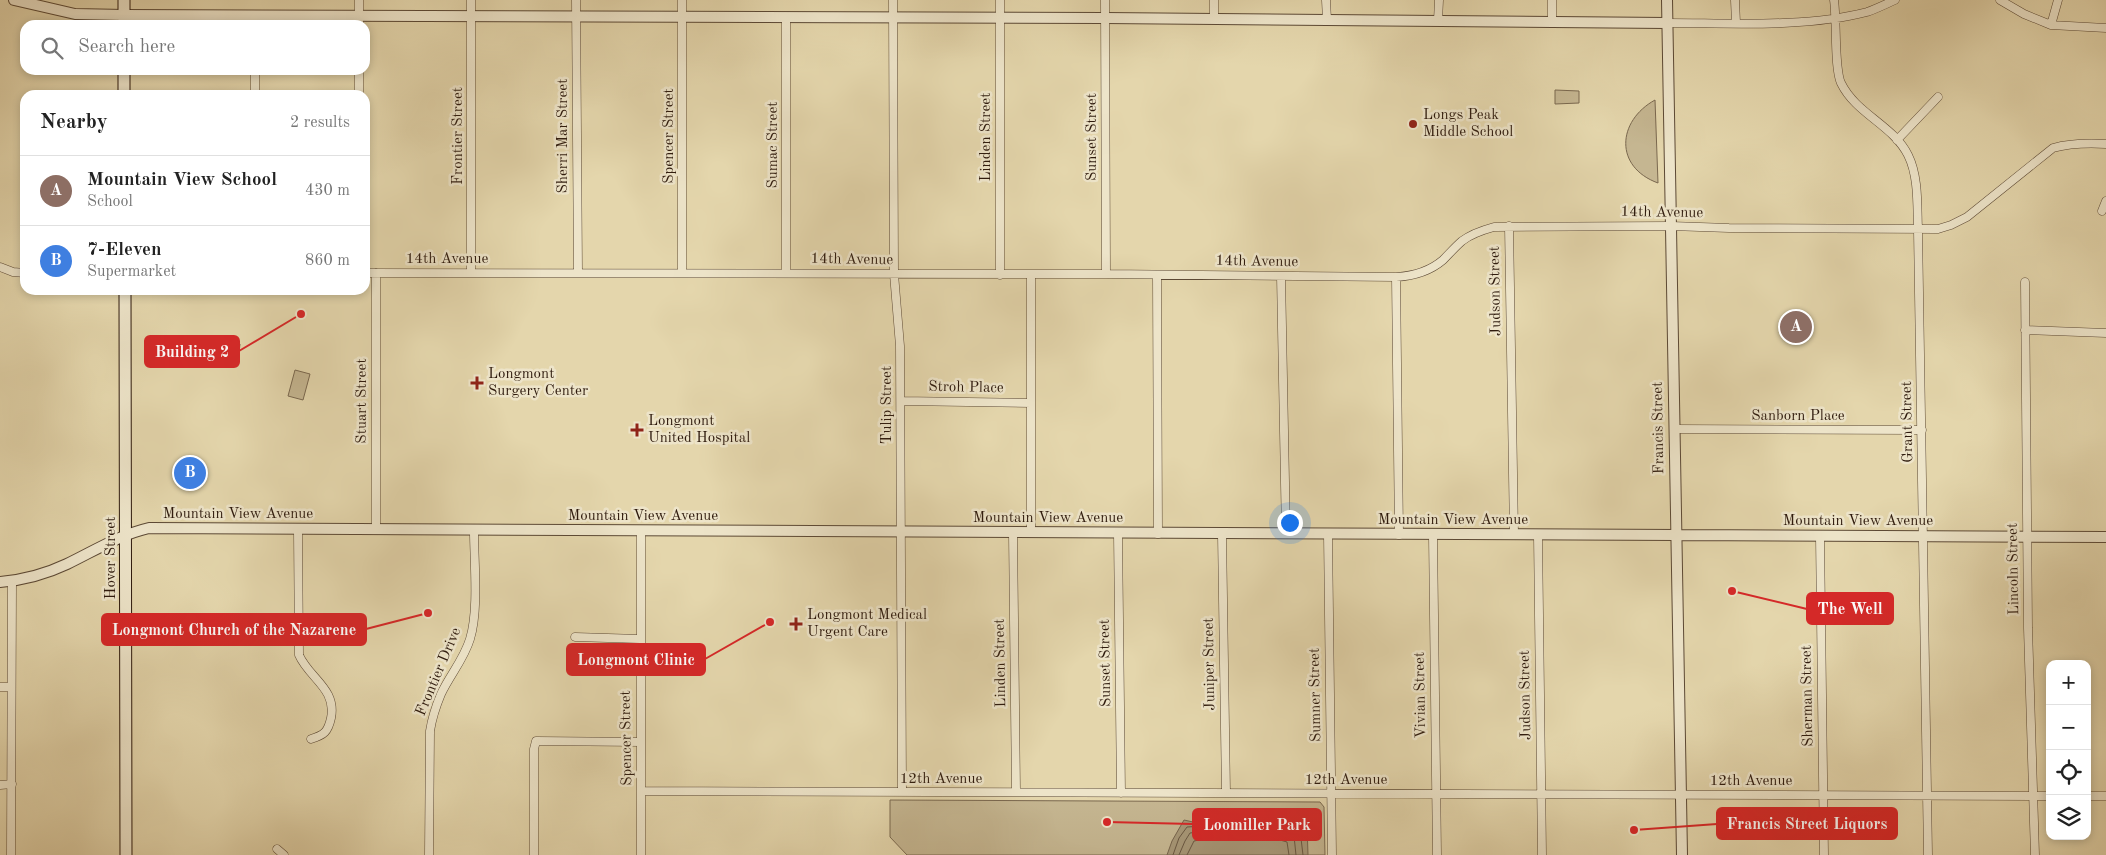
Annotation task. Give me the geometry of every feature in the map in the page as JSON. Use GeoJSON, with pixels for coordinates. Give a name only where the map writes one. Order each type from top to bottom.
{"type":"FeatureCollection","features":[{"type":"Feature","properties":{"kind":"main road"},"geometry":{"type":"LineString","coordinates":[[124,0],[124,20]]}},
{"type":"Feature","properties":{"kind":"main road"},"geometry":{"type":"LineString","coordinates":[[124,75],[124,90]]}},
{"type":"Feature","properties":{"kind":"main road","name":"Hover Street"},"geometry":{"type":"LineString","coordinates":[[125,295],[126,855]]}},
{"type":"Feature","properties":{"kind":"street"},"geometry":{"type":"LineString","coordinates":[[16,0],[75,14],[124,20],[359,20],[471,16],[1105,18],[1667,23],[1736,23],[1837,18],[1868,12],[1895,0]]}},
{"type":"Feature","properties":{"kind":"street"},"geometry":{"type":"LineString","coordinates":[[359,0],[359,20]]}},
{"type":"Feature","properties":{"kind":"street","name":"Frontier Street"},"geometry":{"type":"LineString","coordinates":[[471,0],[471,273]]}},
{"type":"Feature","properties":{"kind":"street","name":"Sherri Mar Street"},"geometry":{"type":"LineString","coordinates":[[576,0],[578,272]]}},
{"type":"Feature","properties":{"kind":"street","name":"Spencer Street"},"geometry":{"type":"LineString","coordinates":[[682,0],[682,272]]}},
{"type":"Feature","properties":{"kind":"street","name":"Tulip Street"},"geometry":{"type":"LineString","coordinates":[[893,0],[894,274],[900,346],[901,402],[902,792]]}},
{"type":"Feature","properties":{"kind":"street","name":"Linden Street"},"geometry":{"type":"LineString","coordinates":[[1000,0],[1000,275]]}},
{"type":"Feature","properties":{"kind":"street","name":"Sunset Street"},"geometry":{"type":"LineString","coordinates":[[1105,0],[1106,274]]}},
{"type":"Feature","properties":{"kind":"street"},"geometry":{"type":"LineString","coordinates":[[1214,0],[1214,19]]}},
{"type":"Feature","properties":{"kind":"street"},"geometry":{"type":"LineString","coordinates":[[1326,0],[1327,20]]}},
{"type":"Feature","properties":{"kind":"street"},"geometry":{"type":"LineString","coordinates":[[1438,21],[1439,0]]}},
{"type":"Feature","properties":{"kind":"street"},"geometry":{"type":"LineString","coordinates":[[1552,0],[1552,22]]}},
{"type":"Feature","properties":{"kind":"street","name":"Francis Street"},"geometry":{"type":"LineString","coordinates":[[1667,0],[1682,855]]}},
{"type":"Feature","properties":{"kind":"street"},"geometry":{"type":"LineString","coordinates":[[1735,0],[1736,23]]}},
{"type":"Feature","properties":{"kind":"street","name":"Grant Street"},"geometry":{"type":"LineString","coordinates":[[1834,0],[1837,18],[1840,80],[1848,96],[1897,140],[1908,154],[1914,170],[1918,230],[1928,855]]}},
{"type":"Feature","properties":{"kind":"street"},"geometry":{"type":"LineString","coordinates":[[2000,0],[2024,14],[2051,25],[2106,28]]}},
{"type":"Feature","properties":{"kind":"street"},"geometry":{"type":"LineString","coordinates":[[2051,25],[2058,0]]}},
{"type":"Feature","properties":{"kind":"street","name":"Sumac Street"},"geometry":{"type":"LineString","coordinates":[[786,17],[786,273]]}},
{"type":"Feature","properties":{"kind":"street"},"geometry":{"type":"LineString","coordinates":[[255,75],[255,90]]}},
{"type":"Feature","properties":{"kind":"street"},"geometry":{"type":"LineString","coordinates":[[359,75],[359,90]]}},
{"type":"Feature","properties":{"kind":"street"},"geometry":{"type":"LineString","coordinates":[[1897,140],[1938,97]]}},
{"type":"Feature","properties":{"kind":"street","name":"14th Avenue"},"geometry":{"type":"LineString","coordinates":[[370,273],[1106,274],[1396,278],[1412,276],[1427,271],[1441,262],[1462,241],[1477,232],[1494,227],[1671,226],[1918,230],[1945,227],[1967,217],[2052,148],[2085,142],[2106,144]]}},
{"type":"Feature","properties":{"kind":"street"},"geometry":{"type":"LineString","coordinates":[[2102,211],[2106,201]]}},
{"type":"Feature","properties":{"kind":"street","name":"Judson Street"},"geometry":{"type":"LineString","coordinates":[[1509,226],[1514,535]]}},
{"type":"Feature","properties":{"kind":"street"},"geometry":{"type":"LineString","coordinates":[[0,267],[20,273]]}},
{"type":"Feature","properties":{"kind":"street","name":"Stuart Street"},"geometry":{"type":"LineString","coordinates":[[376,272],[376,530]]}},
{"type":"Feature","properties":{"kind":"street"},"geometry":{"type":"LineString","coordinates":[[1030,533],[1031,274]]}},
{"type":"Feature","properties":{"kind":"street"},"geometry":{"type":"LineString","coordinates":[[1157,275],[1158,534]]}},
{"type":"Feature","properties":{"kind":"street"},"geometry":{"type":"LineString","coordinates":[[1281,276],[1286,534]]}},
{"type":"Feature","properties":{"kind":"street"},"geometry":{"type":"LineString","coordinates":[[1396,278],[1399,535]]}},
{"type":"Feature","properties":{"kind":"street","name":"Lincoln Street"},"geometry":{"type":"LineString","coordinates":[[2024,282],[2032,796],[2035,855]]}},
{"type":"Feature","properties":{"kind":"street"},"geometry":{"type":"LineString","coordinates":[[2025,330],[2106,333]]}},
{"type":"Feature","properties":{"kind":"street","name":"Stroh Place"},"geometry":{"type":"LineString","coordinates":[[901,402],[1031,403]]}},
{"type":"Feature","properties":{"kind":"street","name":"Sanborn Place"},"geometry":{"type":"LineString","coordinates":[[1674,428],[1922,430]]}},
{"type":"Feature","properties":{"kind":"street","name":"Mountain View Avenue"},"geometry":{"type":"LineString","coordinates":[[0,582],[46,573],[126,535],[149,528],[641,532],[2106,537]]}},
{"type":"Feature","properties":{"kind":"street"},"geometry":{"type":"LineString","coordinates":[[298,530],[299,655],[303,664],[328,691],[333,710],[329,729],[323,735],[311,739]]}},
{"type":"Feature","properties":{"kind":"street","name":"Frontier Drive"},"geometry":{"type":"LineString","coordinates":[[429,855],[430,731],[439,699],[466,652],[471,637],[474,616],[474,531]]}},
{"type":"Feature","properties":{"kind":"street","name":"Spencer Street"},"geometry":{"type":"LineString","coordinates":[[641,532],[641,855]]}},
{"type":"Feature","properties":{"kind":"street","name":"Linden Street"},"geometry":{"type":"LineString","coordinates":[[1013,533],[1016,792]]}},
{"type":"Feature","properties":{"kind":"street","name":"Sunset Street"},"geometry":{"type":"LineString","coordinates":[[1118,533],[1121,793]]}},
{"type":"Feature","properties":{"kind":"street","name":"Juniper Street"},"geometry":{"type":"LineString","coordinates":[[1222,534],[1226,793]]}},
{"type":"Feature","properties":{"kind":"street","name":"Sumner Street"},"geometry":{"type":"LineString","coordinates":[[1328,534],[1332,855]]}},
{"type":"Feature","properties":{"kind":"street","name":"Vivian Street"},"geometry":{"type":"LineString","coordinates":[[1433,535],[1436,855]]}},
{"type":"Feature","properties":{"kind":"street","name":"Judson Street"},"geometry":{"type":"LineString","coordinates":[[1538,535],[1542,855]]}},
{"type":"Feature","properties":{"kind":"street","name":"Sherman Street"},"geometry":{"type":"LineString","coordinates":[[1820,536],[1824,855]]}},
{"type":"Feature","properties":{"kind":"street"},"geometry":{"type":"LineString","coordinates":[[11,855],[12,581]]}},
{"type":"Feature","properties":{"kind":"street"},"geometry":{"type":"LineString","coordinates":[[575,637],[640,639]]}},
{"type":"Feature","properties":{"kind":"street"},"geometry":{"type":"LineString","coordinates":[[0,687],[11,687]]}},
{"type":"Feature","properties":{"kind":"street"},"geometry":{"type":"LineString","coordinates":[[534,855],[534,750],[536,741],[640,742]]}},
{"type":"Feature","properties":{"kind":"street"},"geometry":{"type":"LineString","coordinates":[[0,785],[12,784]]}},
{"type":"Feature","properties":{"kind":"street","name":"12th Avenue"},"geometry":{"type":"LineString","coordinates":[[641,791],[2046,796]]}},
{"type":"Feature","properties":{"kind":"street"},"geometry":{"type":"LineString","coordinates":[[2091,796],[2106,796]]}},
{"type":"Feature","properties":{"kind":"street"},"geometry":{"type":"LineString","coordinates":[[277,849],[284,855]]}},
{"type":"Feature","properties":{"kind":"shaded area"},"geometry":{"type":"Polygon","coordinates":[[[1555,90],[1579,91],[1579,103],[1555,104],[1555,90]]]}},
{"type":"Feature","properties":{"kind":"shaded area"},"geometry":{"type":"Polygon","coordinates":[[[1655,100],[1658,183],[1644,176],[1634,166],[1628,155],[1626,143],[1628,131],[1633,120],[1642,109],[1655,100]]]}},
{"type":"Feature","properties":{"kind":"shaded area"},"geometry":{"type":"Polygon","coordinates":[[[295,370],[310,374],[303,400],[288,396],[295,370]]]}},
{"type":"Feature","properties":{"kind":"shaded area"},"geometry":{"type":"Polygon","coordinates":[[[890,800],[1320,802],[1324,807],[1325,855],[907,855],[890,837],[890,800]]]}},
{"type":"Feature","properties":{"kind":"water"},"geometry":{"type":"Polygon","coordinates":[[[229,344],[240,344],[238,362],[229,362],[229,344]]]}},
{"type":"Feature","properties":{"kind":"water"},"geometry":{"type":"Polygon","coordinates":[[[1258,818],[1283,821],[1294,825],[1307,824],[1308,855],[1167,855],[1172,841],[1184,820],[1193,822],[1212,819],[1258,818]]]}},
{"type":"Feature","properties":{"kind":"place","name":"Longs Peak Middle School"},"geometry":{"type":"Point","coordinates":[1413,124]}},
{"type":"Feature","properties":{"kind":"place","name":"Building 2"},"geometry":{"type":"Point","coordinates":[301,314]}},
{"type":"Feature","properties":{"kind":"place","name":"Mountain View School"},"geometry":{"type":"Point","coordinates":[1796,327]}},
{"type":"Feature","properties":{"kind":"place","name":"Longmont Surgery Center"},"geometry":{"type":"Point","coordinates":[477,383]}},
{"type":"Feature","properties":{"kind":"place","name":"Longmont United Hospital"},"geometry":{"type":"Point","coordinates":[637,430]}},
{"type":"Feature","properties":{"kind":"place","name":"7-Eleven"},"geometry":{"type":"Point","coordinates":[190,473]}},
{"type":"Feature","properties":{"kind":"place","name":"The Well"},"geometry":{"type":"Point","coordinates":[1732,591]}},
{"type":"Feature","properties":{"kind":"place","name":"Longmont Church of the Nazarene"},"geometry":{"type":"Point","coordinates":[428,613]}},
{"type":"Feature","properties":{"kind":"place","name":"Longmont Clinic"},"geometry":{"type":"Point","coordinates":[770,622]}},
{"type":"Feature","properties":{"kind":"place","name":"Longmont Medical Urgent Care"},"geometry":{"type":"Point","coordinates":[796,624]}},
{"type":"Feature","properties":{"kind":"place","name":"Loomiller Park"},"geometry":{"type":"Point","coordinates":[1107,822]}},
{"type":"Feature","properties":{"kind":"place","name":"Francis Street Liquors"},"geometry":{"type":"Point","coordinates":[1634,830]}}]}
